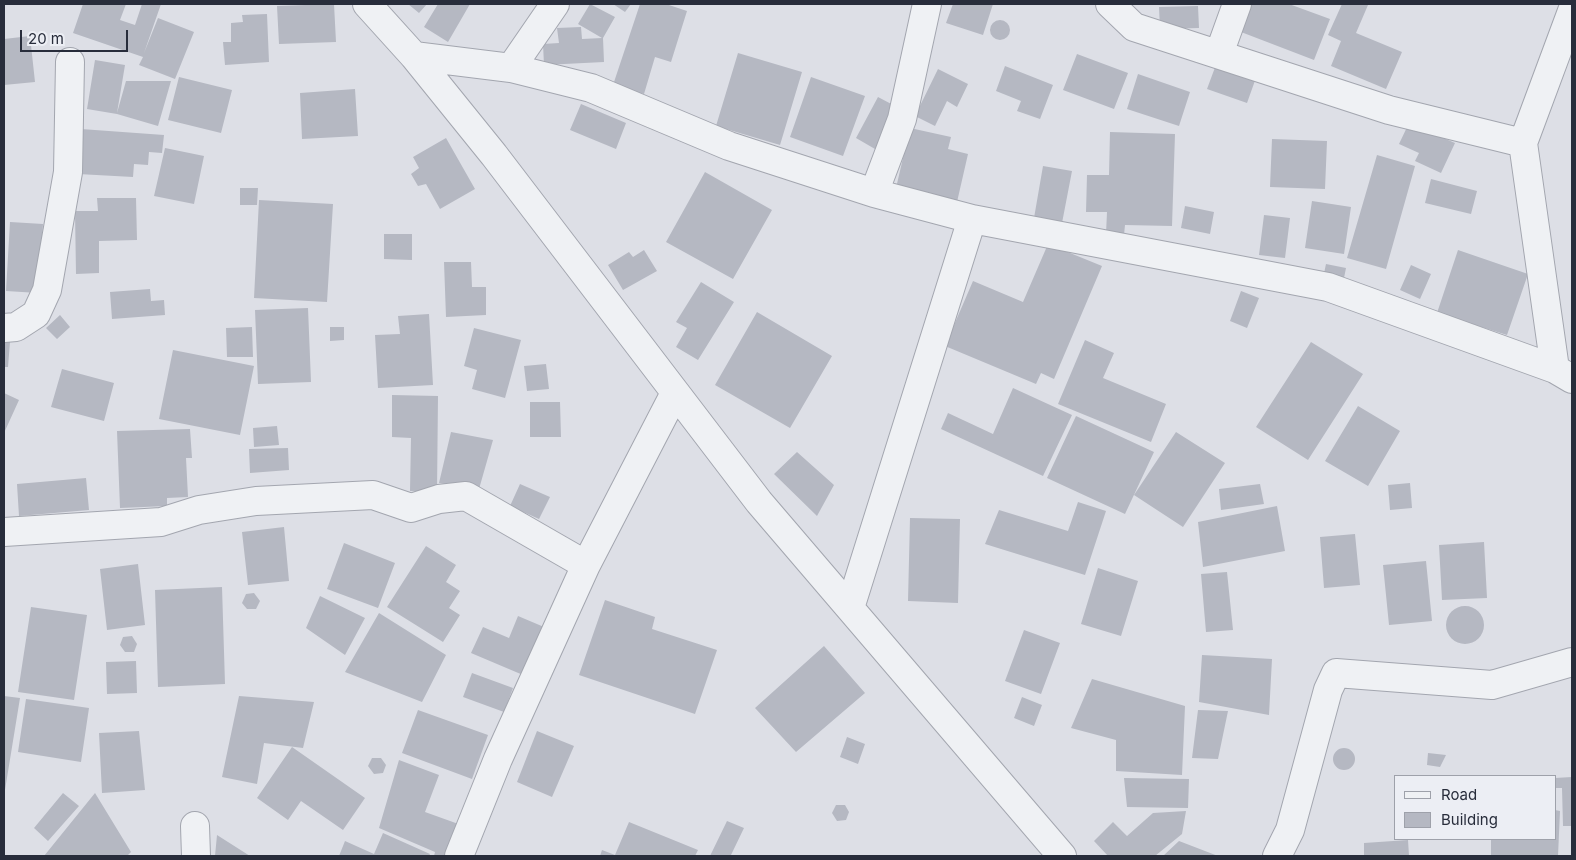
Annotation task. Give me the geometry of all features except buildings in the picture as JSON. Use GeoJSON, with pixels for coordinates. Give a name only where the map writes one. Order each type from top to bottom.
{"type":"FeatureCollection","features":[{"type":"Feature","properties":{"kind":"street"},"geometry":{"type":"LineString","coordinates":[[368,4],[414,56],[500,162],[759,502],[1062,856]]}},
{"type":"Feature","properties":{"kind":"street"},"geometry":{"type":"LineString","coordinates":[[510,68],[555,4]]}},
{"type":"Feature","properties":{"kind":"street"},"geometry":{"type":"LineString","coordinates":[[874,193],[902,119],[927,4]]}},
{"type":"Feature","properties":{"kind":"street"},"geometry":{"type":"LineString","coordinates":[[1110,4],[1134,27],[1389,110],[1523,143]]}},
{"type":"Feature","properties":{"kind":"street"},"geometry":{"type":"LineString","coordinates":[[1219,54],[1237,4]]}},
{"type":"Feature","properties":{"kind":"street"},"geometry":{"type":"LineString","coordinates":[[1564,374],[1523,143],[1572,11]]}},
{"type":"Feature","properties":{"kind":"street"},"geometry":{"type":"LineString","coordinates":[[414,56],[510,68],[591,88],[729,146],[874,193],[972,219],[1328,287],[1564,374]]}},
{"type":"Feature","properties":{"kind":"street"},"geometry":{"type":"LineString","coordinates":[[4,328],[16,327],[36,314],[47,290],[68,172],[70,62]]}},
{"type":"Feature","properties":{"kind":"street"},"geometry":{"type":"LineString","coordinates":[[850,608],[972,219]]}},
{"type":"Feature","properties":{"kind":"street"},"geometry":{"type":"LineString","coordinates":[[459,856],[498,759],[586,565],[675,393]]}},
{"type":"Feature","properties":{"kind":"street"},"geometry":{"type":"LineString","coordinates":[[4,532],[161,522],[199,510],[256,501],[373,495],[411,508],[439,499],[466,496],[586,565]]}},
{"type":"Feature","properties":{"kind":"street"},"geometry":{"type":"LineString","coordinates":[[1277,856],[1290,830],[1328,690],[1336,673],[1492,685],[1572,662]]}},
{"type":"Feature","properties":{"kind":"street"},"geometry":{"type":"LineString","coordinates":[[195,826],[196,856]]}}]}
